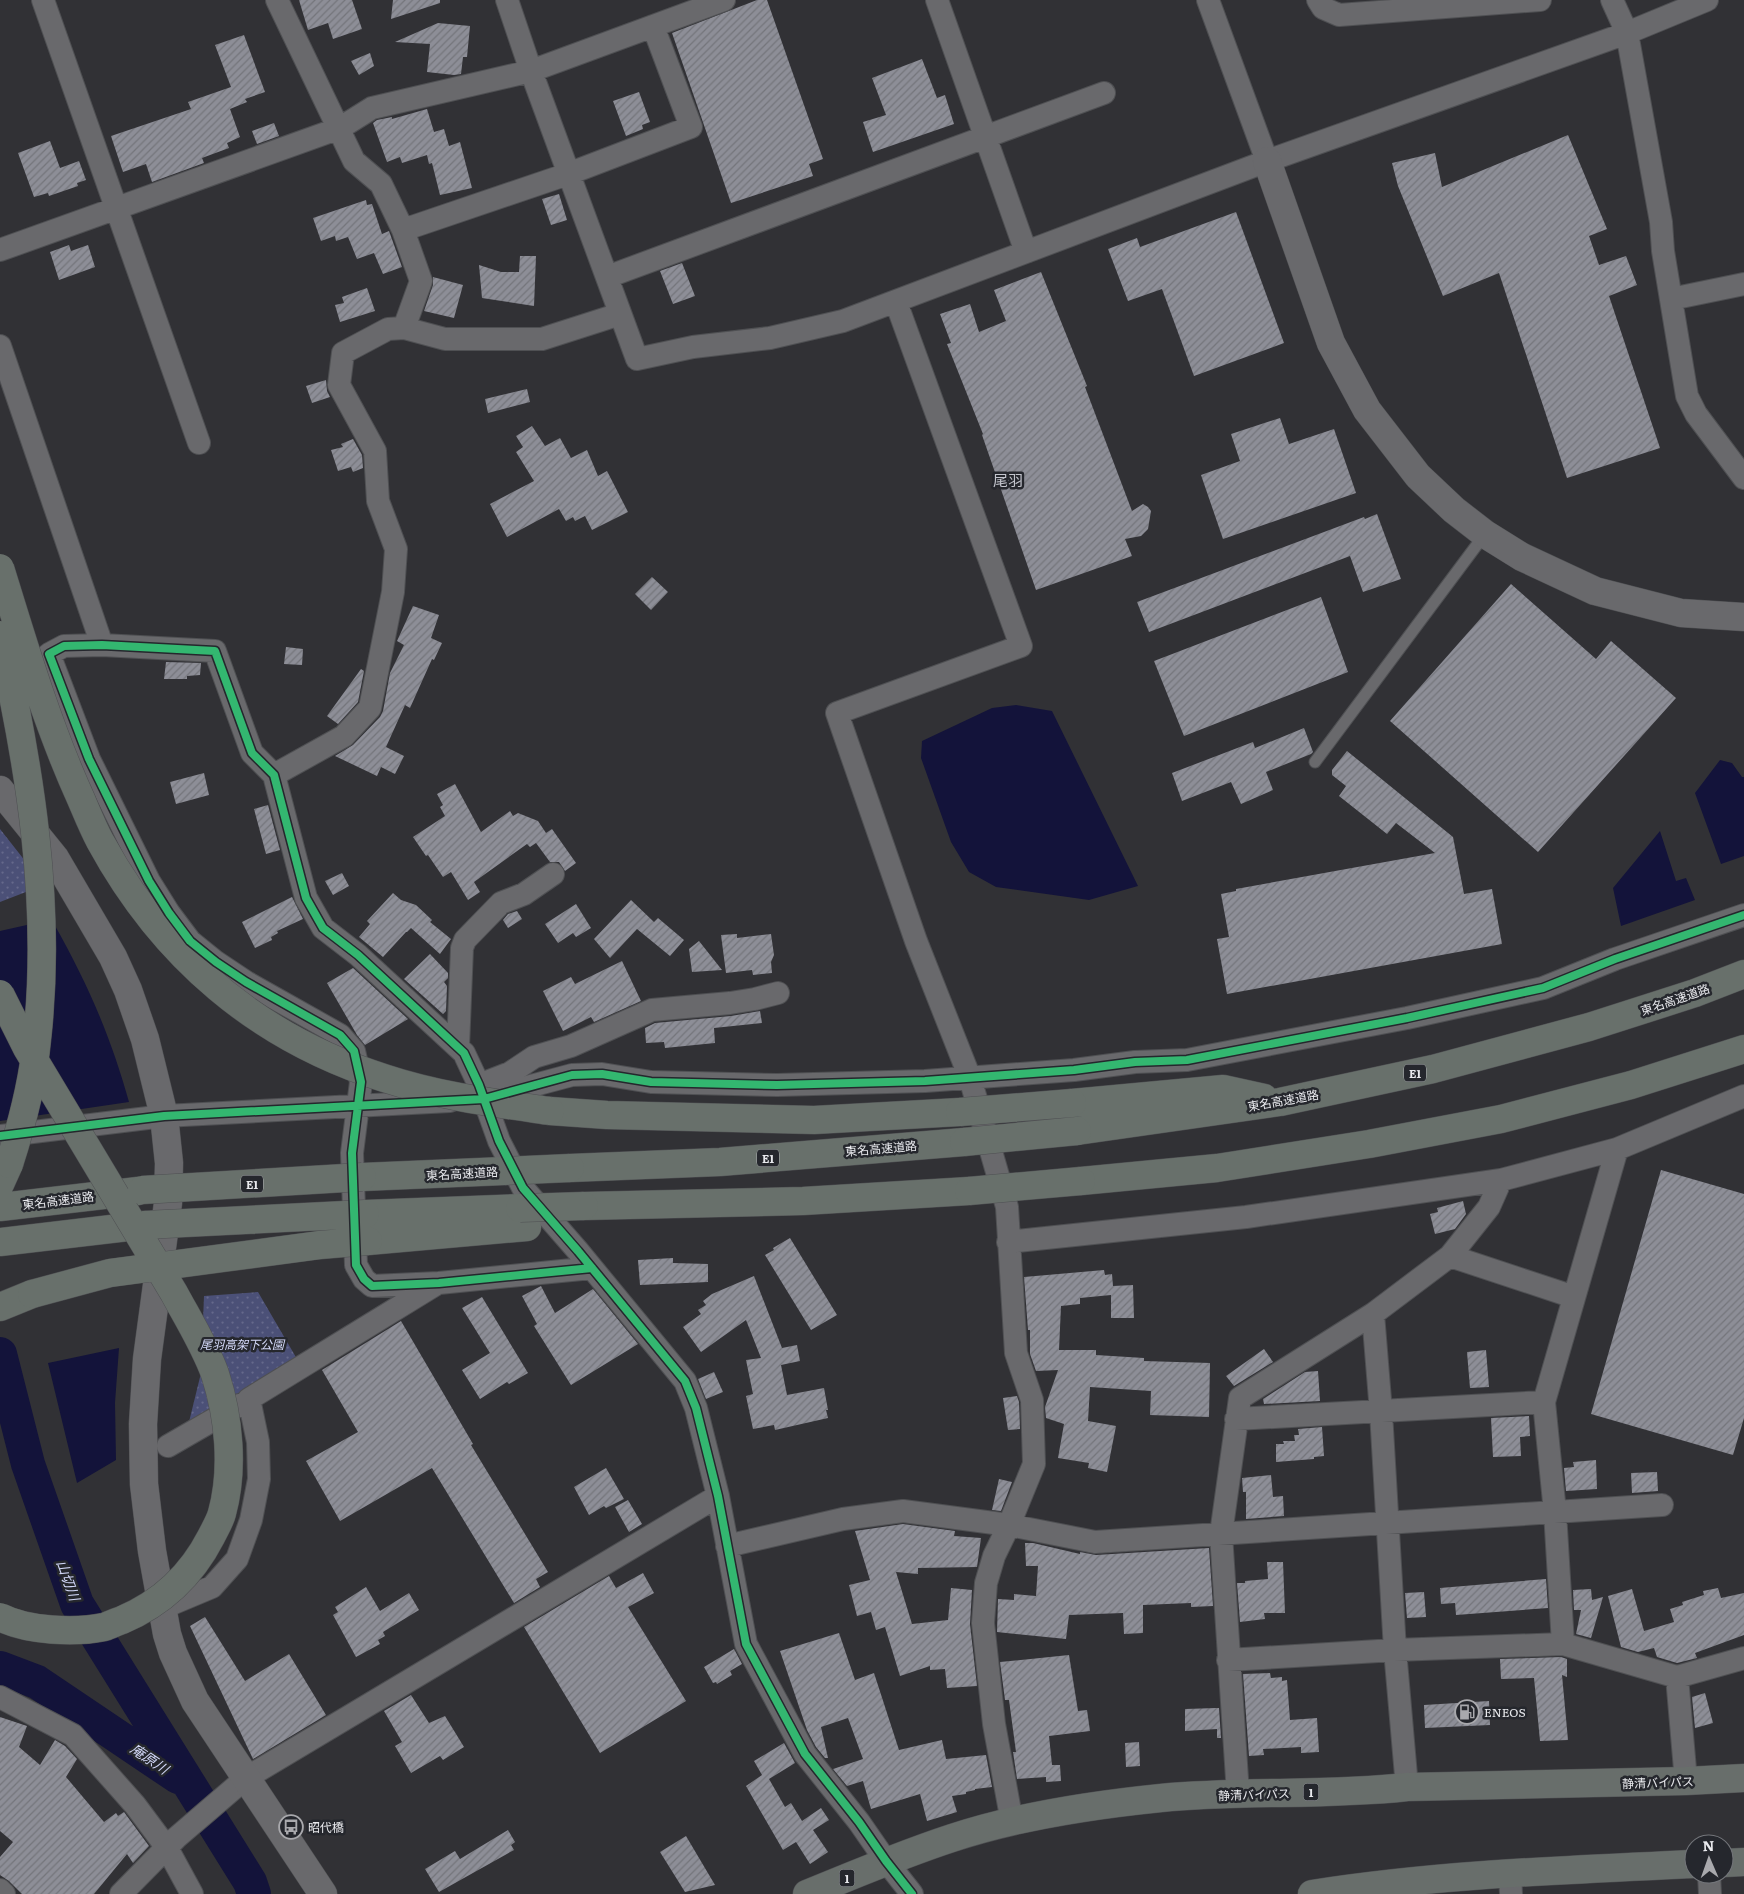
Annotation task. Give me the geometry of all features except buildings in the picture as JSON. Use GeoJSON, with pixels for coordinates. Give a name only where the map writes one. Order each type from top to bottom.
{"type":"FeatureCollection","features":[{"type":"Feature","properties":{"kind":"highway"},"geometry":{"type":"LineString","coordinates":[[0,568],[39,692],[68,771],[100,840],[121,876],[148,915],[177,950],[237,1005],[270,1028],[304,1047],[348,1066],[426,1090],[472,1100],[550,1111],[606,1115],[814,1120],[960,1112],[1223,1089],[1280,1102]]}},
{"type":"Feature","properties":{"kind":"highway"},"geometry":{"type":"LineString","coordinates":[[0,635],[17,708],[29,782],[38,868],[42,958],[37,1040],[27,1099],[4,1199]]}},
{"type":"Feature","properties":{"kind":"highway","name":"東名高速道路"},"geometry":{"type":"LineString","coordinates":[[4,1199],[362,1178],[720,1162],[1077,1131],[1280,1102],[1433,1069],[1589,1027],[1695,993],[1744,974]]}},
{"type":"Feature","properties":{"kind":"highway"},"geometry":{"type":"LineString","coordinates":[[0,994],[27,1048],[174,1293],[195,1334],[214,1373],[225,1412],[228,1452],[227,1484],[222,1514],[205,1549],[186,1576],[161,1600],[136,1614],[105,1627],[70,1630],[37,1628],[0,1617]]}},
{"type":"Feature","properties":{"kind":"highway"},"geometry":{"type":"LineString","coordinates":[[0,1307],[32,1294],[110,1273],[320,1245],[368,1241],[524,1218],[969,1191],[1217,1168],[1369,1144],[1501,1119],[1631,1085],[1744,1049]]}},
{"type":"Feature","properties":{"kind":"highway"},"geometry":{"type":"LineString","coordinates":[[8,1241],[145,1225],[365,1214],[524,1218]]}},
{"type":"Feature","properties":{"kind":"highway","name":"静清バイパス"},"geometry":{"type":"LineString","coordinates":[[807,1894],[886,1861],[954,1837],[1012,1822],[1111,1804],[1163,1798],[1382,1790],[1407,1787],[1744,1778]]}},
{"type":"Feature","properties":{"kind":"highway"},"geometry":{"type":"LineString","coordinates":[[1312,1894],[1371,1885],[1510,1884],[1684,1865]]}},
{"type":"Feature","properties":{"kind":"street"},"geometry":{"type":"LineString","coordinates":[[43,0],[199,443]]}},
{"type":"Feature","properties":{"kind":"street"},"geometry":{"type":"LineString","coordinates":[[277,0],[340,128],[354,161],[381,184],[404,230],[421,281],[404,328]]}},
{"type":"Feature","properties":{"kind":"street"},"geometry":{"type":"LineString","coordinates":[[507,0],[568,174],[637,359],[693,347],[770,338],[843,320],[896,302],[1267,161],[1627,32],[1707,0]]}},
{"type":"Feature","properties":{"kind":"street"},"geometry":{"type":"LineString","coordinates":[[0,250],[340,128],[372,108],[531,71],[724,0]]}},
{"type":"Feature","properties":{"kind":"street"},"geometry":{"type":"LineString","coordinates":[[937,0],[1026,252]]}},
{"type":"Feature","properties":{"kind":"street"},"geometry":{"type":"LineString","coordinates":[[1208,0],[1331,343],[1367,410],[1418,476],[1454,510],[1485,534],[1522,557],[1595,591],[1681,613],[1742,614]]}},
{"type":"Feature","properties":{"kind":"street"},"geometry":{"type":"LineString","coordinates":[[1318,0],[1323,8],[1339,15],[1540,0]]}},
{"type":"Feature","properties":{"kind":"street"},"geometry":{"type":"LineString","coordinates":[[1612,0],[1627,32],[1662,222],[1663,251],[1688,396],[1696,414],[1744,478]]}},
{"type":"Feature","properties":{"kind":"street"},"geometry":{"type":"LineString","coordinates":[[404,230],[568,174],[691,127],[653,26]]}},
{"type":"Feature","properties":{"kind":"street"},"geometry":{"type":"LineString","coordinates":[[607,277],[1104,93]]}},
{"type":"Feature","properties":{"kind":"street"},"geometry":{"type":"LineString","coordinates":[[1671,299],[1744,284]]}},
{"type":"Feature","properties":{"kind":"street"},"geometry":{"type":"LineString","coordinates":[[896,302],[1021,646],[837,713],[916,941],[970,1078],[1007,1208],[1016,1352],[1032,1400],[1034,1464],[991,1565],[986,1583],[983,1623],[994,1724],[1012,1822]]}},
{"type":"Feature","properties":{"kind":"street"},"geometry":{"type":"LineString","coordinates":[[274,775],[344,736],[370,708],[393,592],[396,549],[378,501],[375,452],[339,385],[343,352],[388,329],[404,328],[445,339],[542,339],[620,314]]}},
{"type":"Feature","properties":{"kind":"street"},"geometry":{"type":"LineString","coordinates":[[0,346],[102,645]]}},
{"type":"Feature","properties":{"kind":"street"},"geometry":{"type":"LineString","coordinates":[[592,1268],[439,1283],[372,1286],[364,1279],[356,1265],[352,1153],[361,1082],[354,1051],[340,1035],[246,982],[216,962],[190,941],[169,913],[149,881],[89,759],[49,654],[64,646],[102,645],[215,650],[252,753],[274,775],[306,898],[323,928],[358,955],[464,1053],[499,1141],[523,1188],[592,1268],[685,1381],[696,1408],[718,1496],[746,1644],[805,1754],[859,1822],[912,1894]]}},
{"type":"Feature","properties":{"kind":"street"},"geometry":{"type":"LineString","coordinates":[[0,790],[55,858],[113,957],[128,990],[145,1039],[164,1116],[169,1164],[168,1203],[147,1359],[143,1424],[144,1484],[152,1551],[167,1634],[195,1701],[242,1781],[323,1894]]}},
{"type":"Feature","properties":{"kind":"street"},"geometry":{"type":"LineString","coordinates":[[458,1047],[462,948],[465,940],[501,903],[524,894],[553,874]]}},
{"type":"Feature","properties":{"kind":"street"},"geometry":{"type":"LineString","coordinates":[[0,1136],[164,1116],[357,1106],[481,1092],[583,1074],[602,1074],[651,1082],[777,1085],[925,1081],[1074,1070],[1136,1062],[1187,1060],[1407,1018],[1543,988],[1615,959],[1744,915]]}},
{"type":"Feature","properties":{"kind":"street"},"geometry":{"type":"LineString","coordinates":[[481,1092],[534,1057],[582,1042],[652,1010],[730,1003],[778,993]]}},
{"type":"Feature","properties":{"kind":"street"},"geometry":{"type":"LineString","coordinates":[[582,1042],[583,1074]]}},
{"type":"Feature","properties":{"kind":"street"},"geometry":{"type":"LineString","coordinates":[[1008,1242],[1246,1218],[1501,1180],[1618,1149],[1744,1096]]}},
{"type":"Feature","properties":{"kind":"street"},"geometry":{"type":"LineString","coordinates":[[1563,1644],[1555,1512],[1544,1402],[1618,1149]]}},
{"type":"Feature","properties":{"kind":"street"},"geometry":{"type":"LineString","coordinates":[[1238,1794],[1221,1534],[1240,1398],[1373,1314],[1450,1256],[1489,1207],[1501,1180]]}},
{"type":"Feature","properties":{"kind":"street"},"geometry":{"type":"LineString","coordinates":[[1450,1256],[1574,1297]]}},
{"type":"Feature","properties":{"kind":"street"},"geometry":{"type":"LineString","coordinates":[[168,1446],[439,1283]]}},
{"type":"Feature","properties":{"kind":"street"},"geometry":{"type":"LineString","coordinates":[[1373,1314],[1381,1412],[1395,1650],[1407,1787]]}},
{"type":"Feature","properties":{"kind":"street"},"geometry":{"type":"LineString","coordinates":[[162,1608],[212,1588],[237,1559],[251,1520],[259,1479],[258,1442],[249,1399]]}},
{"type":"Feature","properties":{"kind":"street"},"geometry":{"type":"LineString","coordinates":[[1236,1419],[1544,1402]]}},
{"type":"Feature","properties":{"kind":"street"},"geometry":{"type":"LineString","coordinates":[[121,1894],[171,1843],[242,1781],[718,1496]]}},
{"type":"Feature","properties":{"kind":"street"},"geometry":{"type":"LineString","coordinates":[[727,1546],[843,1519],[903,1510],[1009,1525],[1094,1542],[1662,1505]]}},
{"type":"Feature","properties":{"kind":"street"},"geometry":{"type":"LineString","coordinates":[[1228,1660],[1395,1650],[1563,1644],[1677,1677],[1744,1658]]}},
{"type":"Feature","properties":{"kind":"street"},"geometry":{"type":"LineString","coordinates":[[1677,1677],[1686,1781]]}},
{"type":"Feature","properties":{"kind":"street"},"geometry":{"type":"LineString","coordinates":[[0,1697],[73,1736],[171,1843],[192,1894]]}},
{"type":"Feature","properties":{"kind":"street"},"geometry":{"type":"LineString","coordinates":[[0,1890],[4,1894]]}},
{"type":"Feature","properties":{"kind":"lane"},"geometry":{"type":"LineString","coordinates":[[1315,762],[1485,534]]}},
{"type":"Feature","properties":{"kind":"green space"},"geometry":{"type":"Polygon","coordinates":[[[0,829],[44,885],[0,902],[0,829]]]}},
{"type":"Feature","properties":{"kind":"green space","name":"尾羽高架下公園"},"geometry":{"type":"Polygon","coordinates":[[[258,1292],[297,1359],[189,1422],[201,1373],[204,1296],[258,1292]]]}},
{"type":"Feature","properties":{"kind":"shaded area"},"geometry":{"type":"Polygon","coordinates":[[[1016,705],[1052,711],[1138,886],[1089,900],[996,887],[969,872],[951,842],[921,758],[922,741],[992,708],[1016,705]]]}},
{"type":"Feature","properties":{"kind":"shaded area"},"geometry":{"type":"Polygon","coordinates":[[[1720,760],[1732,763],[1742,777],[1744,777],[1744,856],[1721,864],[1695,793],[1720,760]]]}},
{"type":"Feature","properties":{"kind":"shaded area"},"geometry":{"type":"Polygon","coordinates":[[[1660,831],[1676,881],[1686,878],[1695,900],[1621,926],[1613,888],[1660,831]]]}},
{"type":"Feature","properties":{"kind":"shaded area"},"geometry":{"type":"Polygon","coordinates":[[[49,920],[54,924],[66,946],[97,1010],[129,1102],[0,1121],[0,931],[49,920]]]}},
{"type":"Feature","properties":{"kind":"shaded area"},"geometry":{"type":"Polygon","coordinates":[[[119,1348],[115,1403],[116,1460],[77,1483],[48,1363],[119,1348]]]}},
{"type":"Feature","properties":{"kind":"waterway","name":"山切川"},"geometry":{"type":"LineString","coordinates":[[0,1354],[28,1464],[77,1604],[250,1882],[254,1894]]}},
{"type":"Feature","properties":{"kind":"waterway","name":"庵原川"},"geometry":{"type":"LineString","coordinates":[[0,1668],[37,1682],[178,1777]]}},
{"type":"Feature","properties":{"kind":"cycle path"},"geometry":{"type":"LineString","coordinates":[[592,1268],[439,1283],[372,1286],[364,1279],[356,1265],[352,1153],[361,1082],[354,1051],[340,1035],[246,982],[216,962],[190,941],[169,913],[149,881],[89,759],[49,654],[64,646],[102,645],[215,651],[252,753],[274,775],[306,898],[323,928],[358,955],[464,1053],[479,1085],[499,1141],[523,1188],[578,1251],[685,1381],[696,1408],[718,1496],[746,1644],[805,1754],[859,1822],[912,1894]]}},
{"type":"Feature","properties":{"kind":"cycle path"},"geometry":{"type":"LineString","coordinates":[[0,1136],[164,1116],[484,1099],[572,1075],[602,1074],[651,1082],[777,1085],[925,1081],[1074,1070],[1135,1062],[1187,1060],[1407,1018],[1543,988],[1615,959],[1744,915]]}},
{"type":"Feature","properties":{"kind":"place","name":"ENEOS"},"geometry":{"type":"Point","coordinates":[1467,1712]}},
{"type":"Feature","properties":{"kind":"place","name":"昭代橋"},"geometry":{"type":"Point","coordinates":[291,1827]}},
{"type":"Feature","properties":{"kind":"district","name":"尾羽"},"geometry":{"type":"Point","coordinates":[1008,479]}}]}
